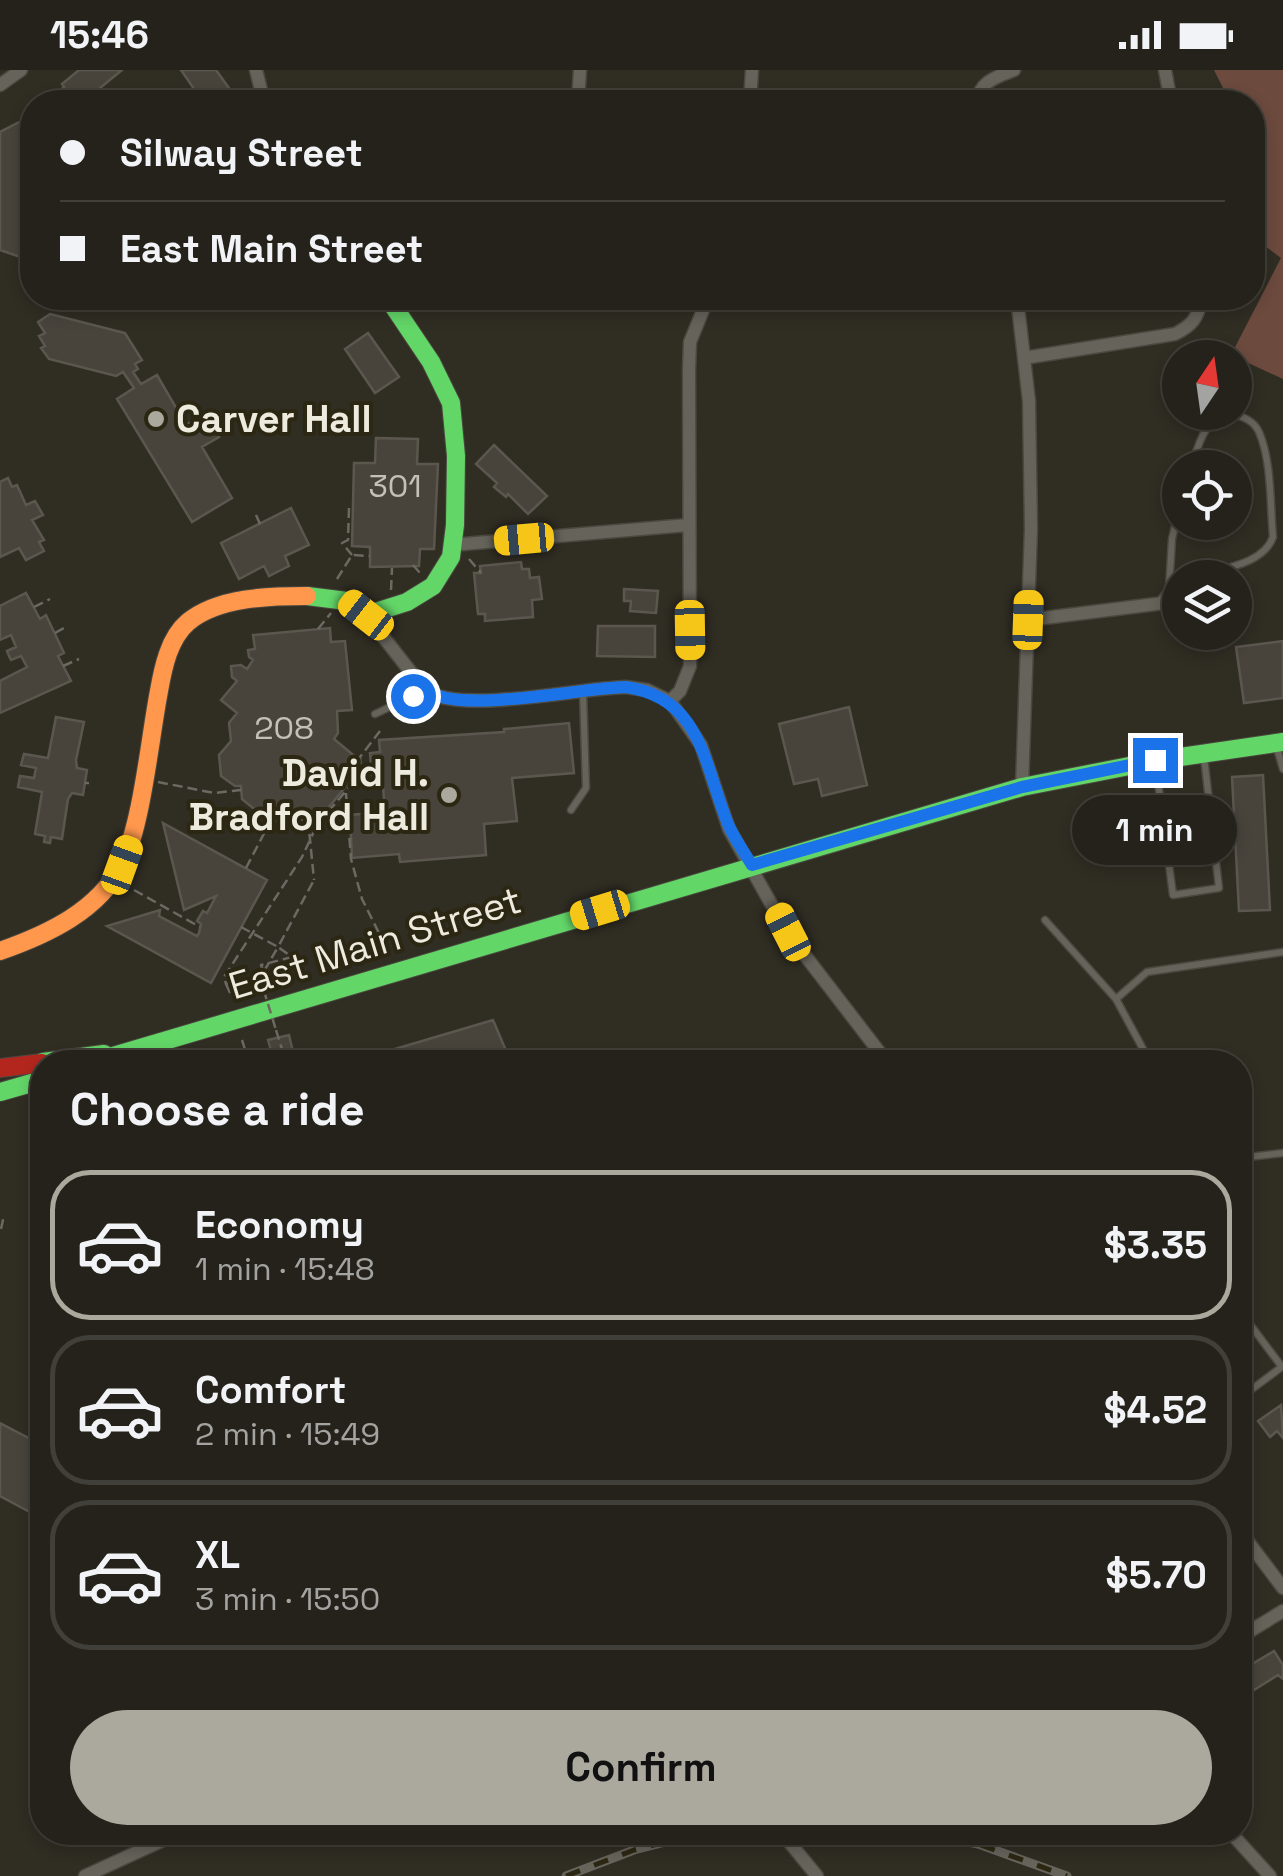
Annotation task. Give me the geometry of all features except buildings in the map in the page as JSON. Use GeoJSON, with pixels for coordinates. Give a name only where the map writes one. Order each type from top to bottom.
{"type":"FeatureCollection","features":[{"type":"Feature","properties":{"kind":"main road"},"geometry":{"type":"LineString","coordinates":[[0,951],[44,936],[96,899],[122,865],[133,833],[162,673],[168,651],[188,620],[216,606],[302,597],[349,602],[366,615],[414,600],[442,575],[457,548],[455,421],[451,402],[395,310]]}},
{"type":"Feature","properties":{"kind":"main road","name":"East Main Street"},"geometry":{"type":"LineString","coordinates":[[129,1050],[1022,787],[1155,760],[1280,743]]}},
{"type":"Feature","properties":{"kind":"main road","name":"East Main Street"},"geometry":{"type":"LineString","coordinates":[[0,1068],[30,1064]]}},
{"type":"Feature","properties":{"kind":"main road"},"geometry":{"type":"LineString","coordinates":[[0,1092],[30,1083]]}},
{"type":"Feature","properties":{"kind":"street"},"geometry":{"type":"LineString","coordinates":[[982,90],[984,84],[1014,70]]}},
{"type":"Feature","properties":{"kind":"street"},"geometry":{"type":"LineString","coordinates":[[670,701],[680,691],[690,666],[690,342],[703,310]]}},
{"type":"Feature","properties":{"kind":"street"},"geometry":{"type":"LineString","coordinates":[[1018,310],[1029,401],[1031,528],[1022,787]]}},
{"type":"Feature","properties":{"kind":"street"},"geometry":{"type":"LineString","coordinates":[[1024,358],[1175,334],[1191,326],[1200,310]]}},
{"type":"Feature","properties":{"kind":"street"},"geometry":{"type":"LineString","coordinates":[[457,548],[688,525]]}},
{"type":"Feature","properties":{"kind":"street"},"geometry":{"type":"LineString","coordinates":[[1028,620],[1162,604]]}},
{"type":"Feature","properties":{"kind":"street"},"geometry":{"type":"LineString","coordinates":[[366,615],[425,690],[436,698],[470,702],[626,687],[647,690],[670,701],[701,744],[730,828],[788,932],[877,1050]]}},
{"type":"Feature","properties":{"kind":"street"},"geometry":{"type":"LineString","coordinates":[[1252,1546],[1283,1588]]}},
{"type":"Feature","properties":{"kind":"street"},"geometry":{"type":"LineString","coordinates":[[1252,1630],[1283,1611]]}},
{"type":"Feature","properties":{"kind":"street"},"geometry":{"type":"LineString","coordinates":[[85,1876],[153,1845]]}},
{"type":"Feature","properties":{"kind":"street"},"geometry":{"type":"LineString","coordinates":[[791,1845],[817,1876]]}},
{"type":"Feature","properties":{"kind":"street"},"geometry":{"type":"LineString","coordinates":[[1242,1845],[1270,1876]]}},
{"type":"Feature","properties":{"kind":"lane"},"geometry":{"type":"LineString","coordinates":[[1196,450],[1211,422],[1222,415],[1233,414],[1252,423],[1259,433],[1274,537],[1252,560]]}},
{"type":"Feature","properties":{"kind":"lane"},"geometry":{"type":"LineString","coordinates":[[1157,604],[1162,597]]}},
{"type":"Feature","properties":{"kind":"lane"},"geometry":{"type":"LineString","coordinates":[[375,714],[425,690]]}},
{"type":"Feature","properties":{"kind":"lane"},"geometry":{"type":"LineString","coordinates":[[571,810],[586,788],[583,690]]}},
{"type":"Feature","properties":{"kind":"lane"},"geometry":{"type":"LineString","coordinates":[[1280,743],[1283,769]]}},
{"type":"Feature","properties":{"kind":"lane"},"geometry":{"type":"LineString","coordinates":[[1155,760],[1172,894],[1218,888],[1203,754]]}},
{"type":"Feature","properties":{"kind":"lane"},"geometry":{"type":"LineString","coordinates":[[1045,920],[1116,999],[1144,1050]]}},
{"type":"Feature","properties":{"kind":"lane"},"geometry":{"type":"LineString","coordinates":[[1116,999],[1147,972],[1283,952]]}},
{"type":"Feature","properties":{"kind":"lane"},"geometry":{"type":"LineString","coordinates":[[1252,1157],[1283,1153]]}},
{"type":"Feature","properties":{"kind":"lane"},"geometry":{"type":"LineString","coordinates":[[1252,1326],[1283,1366],[1252,1389]]}},
{"type":"Feature","properties":{"kind":"path"},"geometry":{"type":"LineString","coordinates":[[349,508],[348,540],[342,543],[352,555],[370,556]]}},
{"type":"Feature","properties":{"kind":"path"},"geometry":{"type":"LineString","coordinates":[[256,516],[260,524]]}},
{"type":"Feature","properties":{"kind":"path"},"geometry":{"type":"LineString","coordinates":[[457,548],[481,573]]}},
{"type":"Feature","properties":{"kind":"path"},"geometry":{"type":"LineString","coordinates":[[336,578],[352,555]]}},
{"type":"Feature","properties":{"kind":"path"},"geometry":{"type":"LineString","coordinates":[[413,565],[424,578]]}},
{"type":"Feature","properties":{"kind":"path"},"geometry":{"type":"LineString","coordinates":[[390,592],[392,568]]}},
{"type":"Feature","properties":{"kind":"path"},"geometry":{"type":"LineString","coordinates":[[34,607],[50,599]]}},
{"type":"Feature","properties":{"kind":"path"},"geometry":{"type":"LineString","coordinates":[[318,628],[335,608]]}},
{"type":"Feature","properties":{"kind":"path"},"geometry":{"type":"LineString","coordinates":[[54,633],[64,628]]}},
{"type":"Feature","properties":{"kind":"path"},"geometry":{"type":"LineString","coordinates":[[63,666],[79,659]]}},
{"type":"Feature","properties":{"kind":"path"},"geometry":{"type":"LineString","coordinates":[[230,995],[224,977],[302,857],[318,825],[361,773],[360,757],[380,731]]}},
{"type":"Feature","properties":{"kind":"path"},"geometry":{"type":"LineString","coordinates":[[151,781],[214,793],[241,790]]}},
{"type":"Feature","properties":{"kind":"path"},"geometry":{"type":"LineString","coordinates":[[346,792],[350,859],[362,899],[388,950]]}},
{"type":"Feature","properties":{"kind":"path"},"geometry":{"type":"LineString","coordinates":[[282,1050],[260,978],[280,948],[314,880],[308,819]]}},
{"type":"Feature","properties":{"kind":"path"},"geometry":{"type":"LineString","coordinates":[[246,868],[270,822]]}},
{"type":"Feature","properties":{"kind":"path"},"geometry":{"type":"LineString","coordinates":[[134,890],[200,927]]}},
{"type":"Feature","properties":{"kind":"path"},"geometry":{"type":"LineString","coordinates":[[241,928],[292,957],[261,964],[269,986]]}},
{"type":"Feature","properties":{"kind":"path"},"geometry":{"type":"LineString","coordinates":[[226,984],[233,982],[237,996]]}},
{"type":"Feature","properties":{"kind":"path"},"geometry":{"type":"LineString","coordinates":[[242,1040],[245,1050]]}},
{"type":"Feature","properties":{"kind":"path"},"geometry":{"type":"LineString","coordinates":[[1,1229],[4,1216]]}},
{"type":"Feature","properties":{"kind":"shaded area"},"geometry":{"type":"Polygon","coordinates":[[[1214,70],[1283,70],[1283,379],[1252,365],[1252,340],[1239,340],[1254,310],[1265,310],[1265,289],[1281,258],[1265,246],[1265,90],[1224,90],[1214,70]]]}},
{"type":"Feature","properties":{"kind":"railway"},"geometry":{"type":"LineString","coordinates":[[566,1876],[654,1845]]}},
{"type":"Feature","properties":{"kind":"railway"},"geometry":{"type":"LineString","coordinates":[[981,1845],[1067,1876]]}},
{"type":"Feature","properties":{"kind":"traffic: fast"},"geometry":{"type":"LineString","coordinates":[[307,596],[347,601],[366,615],[407,602],[433,586],[451,557],[456,456],[451,403],[431,362],[396,310]]}},
{"type":"Feature","properties":{"kind":"traffic: fast"},"geometry":{"type":"LineString","coordinates":[[134,1050],[1022,787],[1160,760],[1283,742]]}},
{"type":"Feature","properties":{"kind":"traffic: fast"},"geometry":{"type":"LineString","coordinates":[[0,1092],[30,1083]]}},
{"type":"Feature","properties":{"kind":"traffic: slow"},"geometry":{"type":"LineString","coordinates":[[0,951],[70,919],[100,895],[122,864],[140,804],[165,663],[181,629],[200,614],[229,603],[307,596]]}},
{"type":"Feature","properties":{"kind":"traffic: jam"},"geometry":{"type":"LineString","coordinates":[[0,1068],[30,1064]]}},
{"type":"Feature","properties":{"kind":"place","name":"Carver Hall"},"geometry":{"type":"Point","coordinates":[156,419]}},
{"type":"Feature","properties":{"kind":"place","name":"David H. Bradford Hall"},"geometry":{"type":"Point","coordinates":[449,795]}},
{"type":"Feature","properties":{"kind":"route"},"geometry":{"type":"LineString","coordinates":[[413,696],[425,690],[436,698],[477,702],[626,687],[647,690],[670,701],[701,744],[730,828],[752,865],[1022,787],[1155,760]]}}]}
